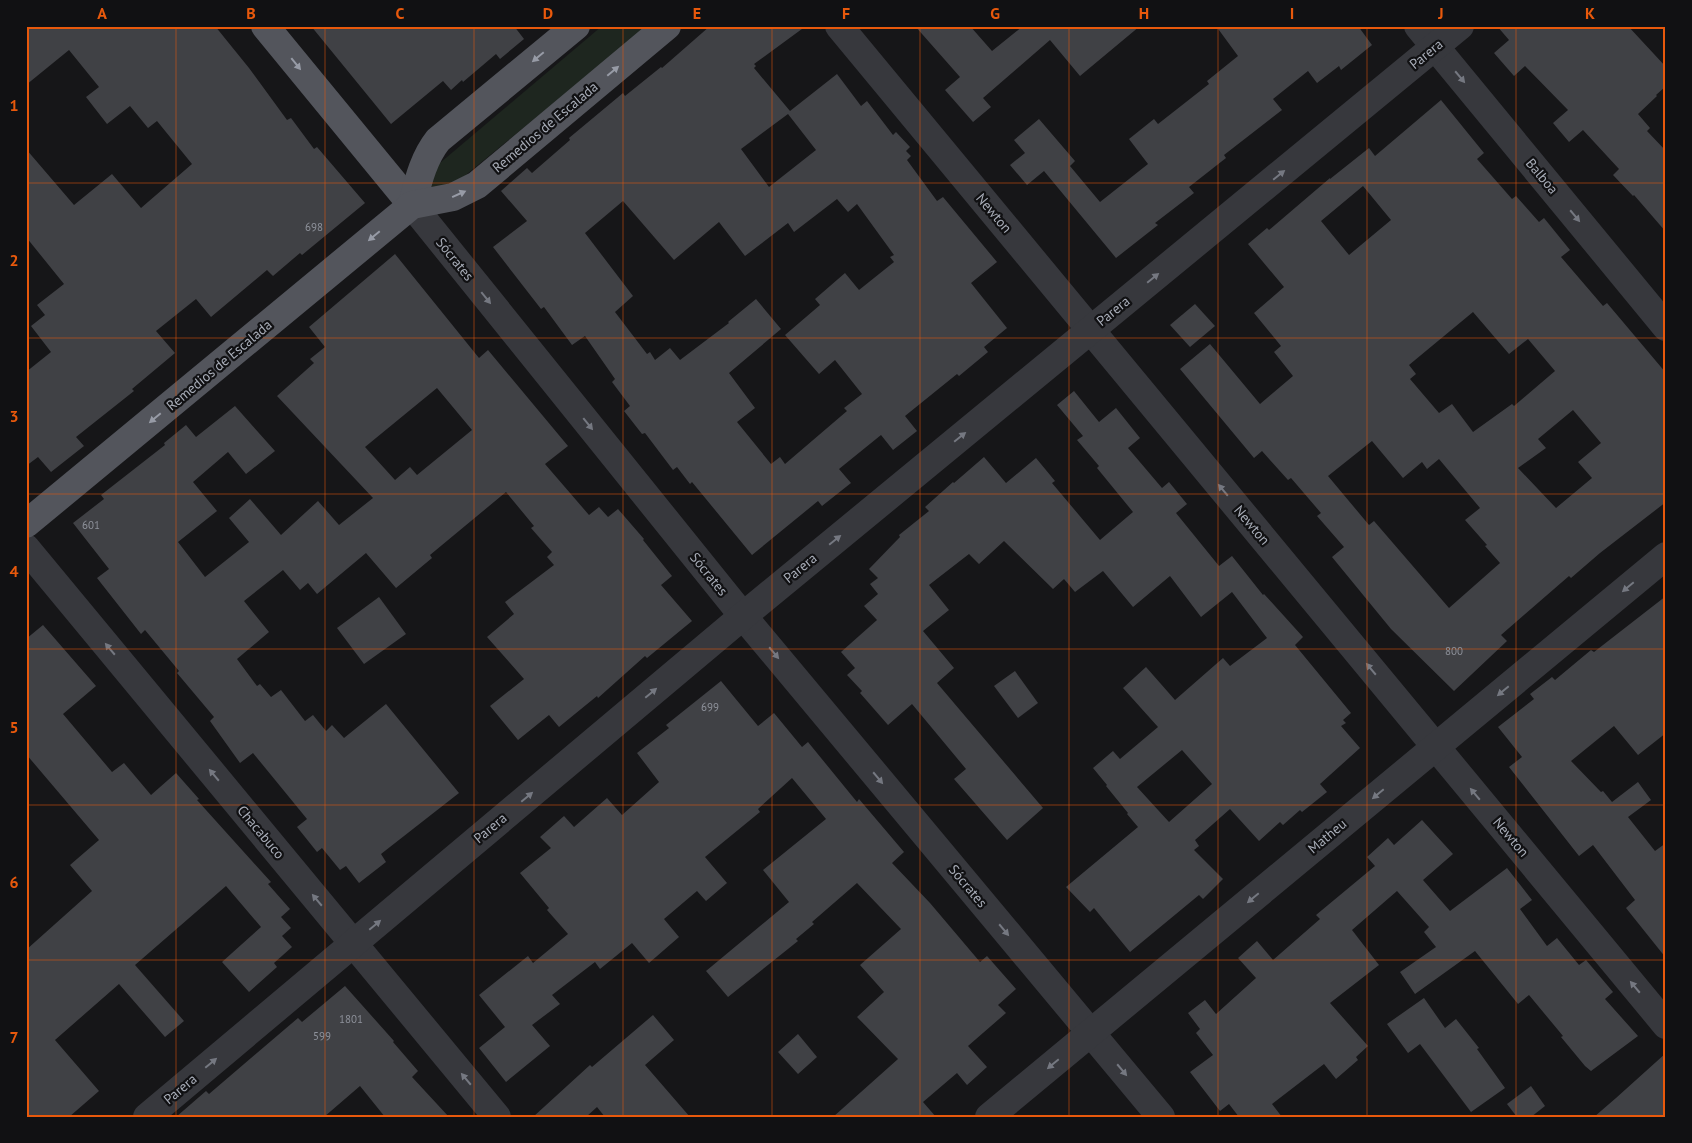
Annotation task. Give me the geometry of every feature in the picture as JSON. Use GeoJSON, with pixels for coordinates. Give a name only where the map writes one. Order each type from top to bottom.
{"type":"FeatureCollection","features":[{"type":"Feature","properties":{"kind":"main road","name":"Sócrates"},"geometry":{"type":"LineString","coordinates":[[265,26],[412,205]]}},
{"type":"Feature","properties":{"kind":"main road"},"geometry":{"type":"LineString","coordinates":[[412,205],[424,164],[430,150],[438,140],[576,26]]}},
{"type":"Feature","properties":{"kind":"main road","name":"Remedios de Escalada"},"geometry":{"type":"LineString","coordinates":[[26,524],[412,205],[453,197],[477,184],[667,26]]}},
{"type":"Feature","properties":{"kind":"street","name":"Newton"},"geometry":{"type":"LineString","coordinates":[[839,26],[1666,1024]]}},
{"type":"Feature","properties":{"kind":"street","name":"Parera"},"geometry":{"type":"LineString","coordinates":[[147,1117],[743,616],[1091,330],[1426,36],[1460,26]]}},
{"type":"Feature","properties":{"kind":"street","name":"Balboa"},"geometry":{"type":"LineString","coordinates":[[1426,36],[1666,327]]}},
{"type":"Feature","properties":{"kind":"street","name":"Sócrates"},"geometry":{"type":"LineString","coordinates":[[412,205],[743,616],[1160,1117]]}},
{"type":"Feature","properties":{"kind":"street","name":"Chacabuco"},"geometry":{"type":"LineString","coordinates":[[26,548],[497,1117]]}},
{"type":"Feature","properties":{"kind":"street","name":"Matheu"},"geometry":{"type":"LineString","coordinates":[[989,1117],[1666,556]]}},
{"type":"Feature","properties":{"kind":"shaded area"},"geometry":{"type":"Polygon","coordinates":[[[602,26],[648,26],[456,183],[428,194],[434,168],[602,26]]]}},
{"type":"Feature","properties":{"kind":"building"},"geometry":{"type":"Polygon","coordinates":[[[26,26],[215,26],[287,120],[291,118],[314,149],[317,147],[365,203],[302,255],[300,253],[273,276],[267,270],[211,317],[196,299],[156,331],[175,353],[132,389],[134,391],[76,437],[84,446],[51,472],[38,457],[26,466],[26,372],[51,352],[31,326],[45,315],[37,305],[64,284],[26,237],[26,149],[74,205],[112,174],[141,208],[192,164],[157,121],[148,128],[130,106],[107,124],[86,97],[99,87],[69,50],[26,85],[26,26]]]}},
{"type":"Feature","properties":{"kind":"building"},"geometry":{"type":"Polygon","coordinates":[[[311,26],[514,26],[524,39],[500,59],[496,54],[451,90],[443,81],[391,124],[311,26]]]}},
{"type":"Feature","properties":{"kind":"building"},"geometry":{"type":"Polygon","coordinates":[[[710,26],[806,26],[754,64],[756,66],[754,68],[790,111],[837,74],[861,106],[867,101],[893,135],[896,132],[910,147],[906,151],[911,156],[907,160],[937,201],[943,197],[997,262],[971,283],[1007,328],[984,347],[988,352],[959,376],[957,374],[905,416],[917,431],[893,450],[881,435],[839,469],[851,483],[822,506],[818,501],[752,555],[692,482],[690,484],[677,467],[673,470],[645,433],[642,434],[624,411],[630,406],[612,382],[615,379],[585,336],[572,345],[544,307],[541,309],[493,247],[527,221],[501,191],[527,168],[532,173],[570,140],[569,138],[623,93],[625,96],[662,68],[710,26]],[[788,114],[741,149],[769,187],[816,150],[788,114]],[[837,199],[794,232],[788,223],[745,256],[719,222],[674,260],[623,201],[585,233],[633,296],[615,312],[647,354],[650,352],[655,360],[670,348],[680,360],[729,323],[756,299],[781,329],[729,373],[755,408],[737,422],[771,464],[780,457],[785,464],[847,411],[844,408],[862,394],[835,360],[819,374],[785,335],[820,305],[815,299],[845,273],[859,290],[894,262],[890,257],[894,255],[857,204],[848,212],[837,199]]]}},
{"type":"Feature","properties":{"kind":"building"},"geometry":{"type":"Polygon","coordinates":[[[915,26],[970,26],[992,51],[1023,26],[1140,26],[1080,76],[1050,40],[983,98],[991,107],[973,122],[945,90],[960,77],[915,26]]]}},
{"type":"Feature","properties":{"kind":"building"},"geometry":{"type":"Polygon","coordinates":[[[1216,26],[1358,26],[1372,45],[1341,70],[1339,66],[1317,83],[1308,71],[1273,99],[1282,110],[1224,155],[1226,158],[1189,187],[1194,193],[1155,223],[1158,225],[1116,258],[1044,171],[1027,185],[1010,165],[1025,153],[1014,140],[1039,119],[1075,161],[1070,166],[1100,202],[1148,164],[1129,139],[1154,119],[1158,124],[1209,84],[1207,81],[1238,56],[1216,26]]]}},
{"type":"Feature","properties":{"kind":"building"},"geometry":{"type":"Polygon","coordinates":[[[1497,26],[1628,26],[1666,67],[1666,86],[1638,114],[1650,128],[1647,131],[1666,151],[1666,232],[1634,195],[1613,175],[1619,169],[1583,130],[1569,142],[1553,123],[1568,110],[1525,66],[1514,76],[1494,53],[1509,40],[1497,26]]]}},
{"type":"Feature","properties":{"kind":"building"},"geometry":{"type":"Polygon","coordinates":[[[1441,100],[1484,153],[1477,159],[1512,199],[1516,196],[1539,222],[1544,218],[1570,250],[1561,257],[1603,306],[1607,303],[1666,373],[1666,502],[1571,578],[1569,576],[1501,635],[1507,641],[1454,691],[1391,629],[1332,557],[1344,547],[1317,516],[1321,513],[1291,478],[1288,480],[1262,451],[1254,458],[1180,369],[1210,344],[1260,404],[1293,376],[1274,352],[1281,346],[1254,313],[1284,287],[1248,244],[1267,228],[1269,230],[1330,178],[1369,148],[1375,156],[1441,100]],[[1363,186],[1321,221],[1349,255],[1391,220],[1363,186]],[[1473,312],[1409,365],[1416,374],[1410,379],[1439,413],[1452,404],[1473,432],[1512,404],[1514,406],[1555,371],[1528,339],[1509,354],[1473,312]],[[1573,410],[1538,439],[1546,448],[1518,468],[1556,508],[1592,478],[1578,462],[1601,443],[1573,410]],[[1372,441],[1328,476],[1369,525],[1374,521],[1449,608],[1500,563],[1465,520],[1480,508],[1439,459],[1427,469],[1422,462],[1403,478],[1372,441]]]}},
{"type":"Feature","properties":{"kind":"building"},"geometry":{"type":"Polygon","coordinates":[[[395,254],[479,358],[488,350],[568,446],[545,464],[589,515],[599,507],[608,517],[618,509],[672,576],[661,585],[692,621],[647,658],[645,656],[598,698],[597,696],[559,727],[549,715],[518,740],[490,706],[524,679],[487,637],[514,614],[505,602],[554,565],[547,557],[552,552],[531,528],[534,526],[506,492],[430,555],[432,558],[396,588],[366,553],[317,594],[308,583],[300,590],[283,570],[244,601],[269,632],[237,659],[257,686],[260,684],[271,697],[281,690],[305,721],[313,715],[326,731],[332,725],[344,738],[386,704],[459,793],[381,854],[386,862],[359,883],[346,866],[340,870],[322,848],[317,852],[297,827],[307,819],[253,753],[240,763],[210,721],[214,717],[177,673],[179,671],[145,630],[141,634],[97,578],[109,569],[73,523],[104,499],[101,495],[165,445],[164,443],[186,425],[196,437],[235,406],[275,451],[246,474],[228,452],[193,482],[217,511],[178,542],[205,577],[249,542],[229,518],[250,499],[281,535],[318,501],[339,525],[373,498],[277,396],[314,363],[310,359],[325,347],[309,327],[395,254]],[[437,388],[365,447],[395,480],[410,467],[417,475],[472,430],[437,388]]]}},
{"type":"Feature","properties":{"kind":"building"},"geometry":{"type":"Polygon","coordinates":[[[1195,304],[1215,326],[1190,347],[1170,325],[1195,304]]]}},
{"type":"Feature","properties":{"kind":"building"},"geometry":{"type":"Polygon","coordinates":[[[1074,391],[1099,422],[1116,408],[1140,438],[1128,448],[1162,488],[1169,482],[1187,504],[1176,513],[1219,566],[1232,556],[1263,595],[1303,637],[1295,645],[1351,713],[1343,720],[1346,723],[1341,726],[1360,748],[1320,784],[1327,792],[1302,812],[1300,810],[1283,825],[1280,822],[1259,841],[1230,809],[1195,840],[1199,846],[1194,850],[1223,879],[1203,899],[1199,895],[1130,952],[1094,908],[1090,912],[1066,887],[1138,827],[1093,768],[1113,751],[1120,759],[1158,727],[1123,688],[1146,667],[1175,700],[1223,658],[1230,666],[1267,638],[1232,592],[1201,617],[1170,576],[1133,607],[1103,571],[1075,592],[1064,579],[1053,589],[1004,541],[979,564],[969,554],[929,585],[949,610],[923,631],[954,668],[937,683],[1043,808],[1007,840],[954,779],[966,769],[912,704],[888,725],[847,675],[855,668],[841,652],[877,620],[864,606],[878,594],[870,584],[878,578],[869,569],[900,537],[899,535],[929,511],[925,507],[984,457],[1006,483],[1036,458],[1055,481],[1052,483],[1100,540],[1133,512],[1077,440],[1083,436],[1057,405],[1074,391]],[[1182,750],[1137,787],[1169,822],[1212,784],[1182,750]]]}},
{"type":"Feature","properties":{"kind":"building"},"geometry":{"type":"Polygon","coordinates":[[[1666,596],[1666,733],[1638,755],[1614,726],[1571,761],[1612,802],[1638,782],[1651,800],[1628,817],[1655,851],[1666,843],[1666,958],[1626,908],[1635,900],[1593,845],[1579,856],[1509,767],[1522,757],[1498,727],[1534,699],[1530,694],[1552,677],[1555,680],[1591,650],[1594,652],[1666,596]]]}},
{"type":"Feature","properties":{"kind":"building"},"geometry":{"type":"Polygon","coordinates":[[[379,597],[406,634],[364,664],[337,628],[379,597]]]}},
{"type":"Feature","properties":{"kind":"building"},"geometry":{"type":"Polygon","coordinates":[[[43,625],[96,686],[63,714],[112,772],[124,763],[151,795],[176,773],[199,799],[197,800],[271,882],[268,884],[290,909],[281,917],[291,928],[282,936],[292,947],[274,963],[277,967],[249,992],[222,962],[261,927],[226,886],[135,965],[184,1021],[165,1037],[119,984],[55,1040],[99,1091],[69,1117],[26,1117],[26,950],[92,891],[70,865],[99,840],[26,754],[26,639],[43,625]]]}},
{"type":"Feature","properties":{"kind":"building"},"geometry":{"type":"Polygon","coordinates":[[[1015,671],[1038,703],[1018,718],[994,686],[1015,671]]]}},
{"type":"Feature","properties":{"kind":"building"},"geometry":{"type":"Polygon","coordinates":[[[721,681],[758,726],[774,713],[802,747],[808,742],[857,802],[859,799],[904,852],[892,863],[930,903],[980,962],[987,956],[1016,989],[998,1005],[1006,1013],[968,1046],[987,1067],[967,1085],[957,1073],[923,1102],[936,1117],[833,1117],[898,1059],[857,1017],[884,992],[860,965],[901,929],[857,883],[812,922],[814,924],[796,939],[798,941],[728,997],[706,971],[789,902],[763,870],[826,819],[792,778],[758,809],[760,812],[705,857],[727,883],[706,901],[697,891],[664,919],[679,937],[649,963],[632,943],[600,969],[595,962],[552,995],[560,1004],[532,1025],[550,1046],[506,1082],[479,1048],[505,1027],[479,995],[528,956],[533,963],[568,934],[547,910],[549,908],[520,873],[551,848],[540,837],[564,816],[574,827],[607,798],[622,815],[659,782],[637,753],[669,728],[666,725],[721,681]]]}},
{"type":"Feature","properties":{"kind":"building"},"geometry":{"type":"Polygon","coordinates":[[[1422,820],[1453,854],[1423,880],[1450,911],[1507,868],[1532,900],[1520,909],[1547,946],[1557,938],[1579,965],[1586,960],[1613,992],[1605,999],[1638,1036],[1591,1071],[1561,1037],[1563,1036],[1529,995],[1518,1004],[1475,951],[1415,994],[1400,972],[1436,947],[1424,932],[1429,927],[1397,891],[1352,930],[1379,965],[1330,1003],[1368,1046],[1356,1057],[1358,1060],[1336,1079],[1324,1064],[1272,1104],[1282,1117],[1239,1117],[1229,1104],[1220,1111],[1190,1072],[1213,1055],[1196,1033],[1200,1029],[1188,1013],[1205,1000],[1216,1014],[1256,978],[1238,958],[1257,941],[1273,960],[1320,919],[1316,915],[1375,866],[1367,857],[1388,838],[1394,845],[1422,820]]]}},
{"type":"Feature","properties":{"kind":"building"},"geometry":{"type":"Polygon","coordinates":[[[345,986],[418,1071],[412,1077],[449,1117],[385,1117],[360,1086],[324,1117],[176,1117],[206,1091],[209,1094],[298,1018],[302,1022],[345,986]]]}},
{"type":"Feature","properties":{"kind":"building"},"geometry":{"type":"Polygon","coordinates":[[[1424,998],[1445,1028],[1456,1019],[1479,1048],[1477,1049],[1505,1088],[1471,1112],[1420,1044],[1408,1053],[1387,1024],[1424,998]]]}},
{"type":"Feature","properties":{"kind":"building"},"geometry":{"type":"Polygon","coordinates":[[[653,1015],[674,1040],[645,1065],[690,1117],[605,1117],[597,1107],[586,1117],[533,1117],[590,1065],[592,1067],[653,1015]]]}},
{"type":"Feature","properties":{"kind":"building"},"geometry":{"type":"Polygon","coordinates":[[[798,1034],[817,1057],[798,1074],[778,1052],[798,1034]]]}},
{"type":"Feature","properties":{"kind":"building"},"geometry":{"type":"Polygon","coordinates":[[[1666,1053],[1666,1117],[1594,1117],[1616,1098],[1666,1053]]]}},
{"type":"Feature","properties":{"kind":"building"},"geometry":{"type":"Polygon","coordinates":[[[1531,1086],[1545,1106],[1531,1117],[1517,1117],[1507,1104],[1531,1086]]]}}]}
